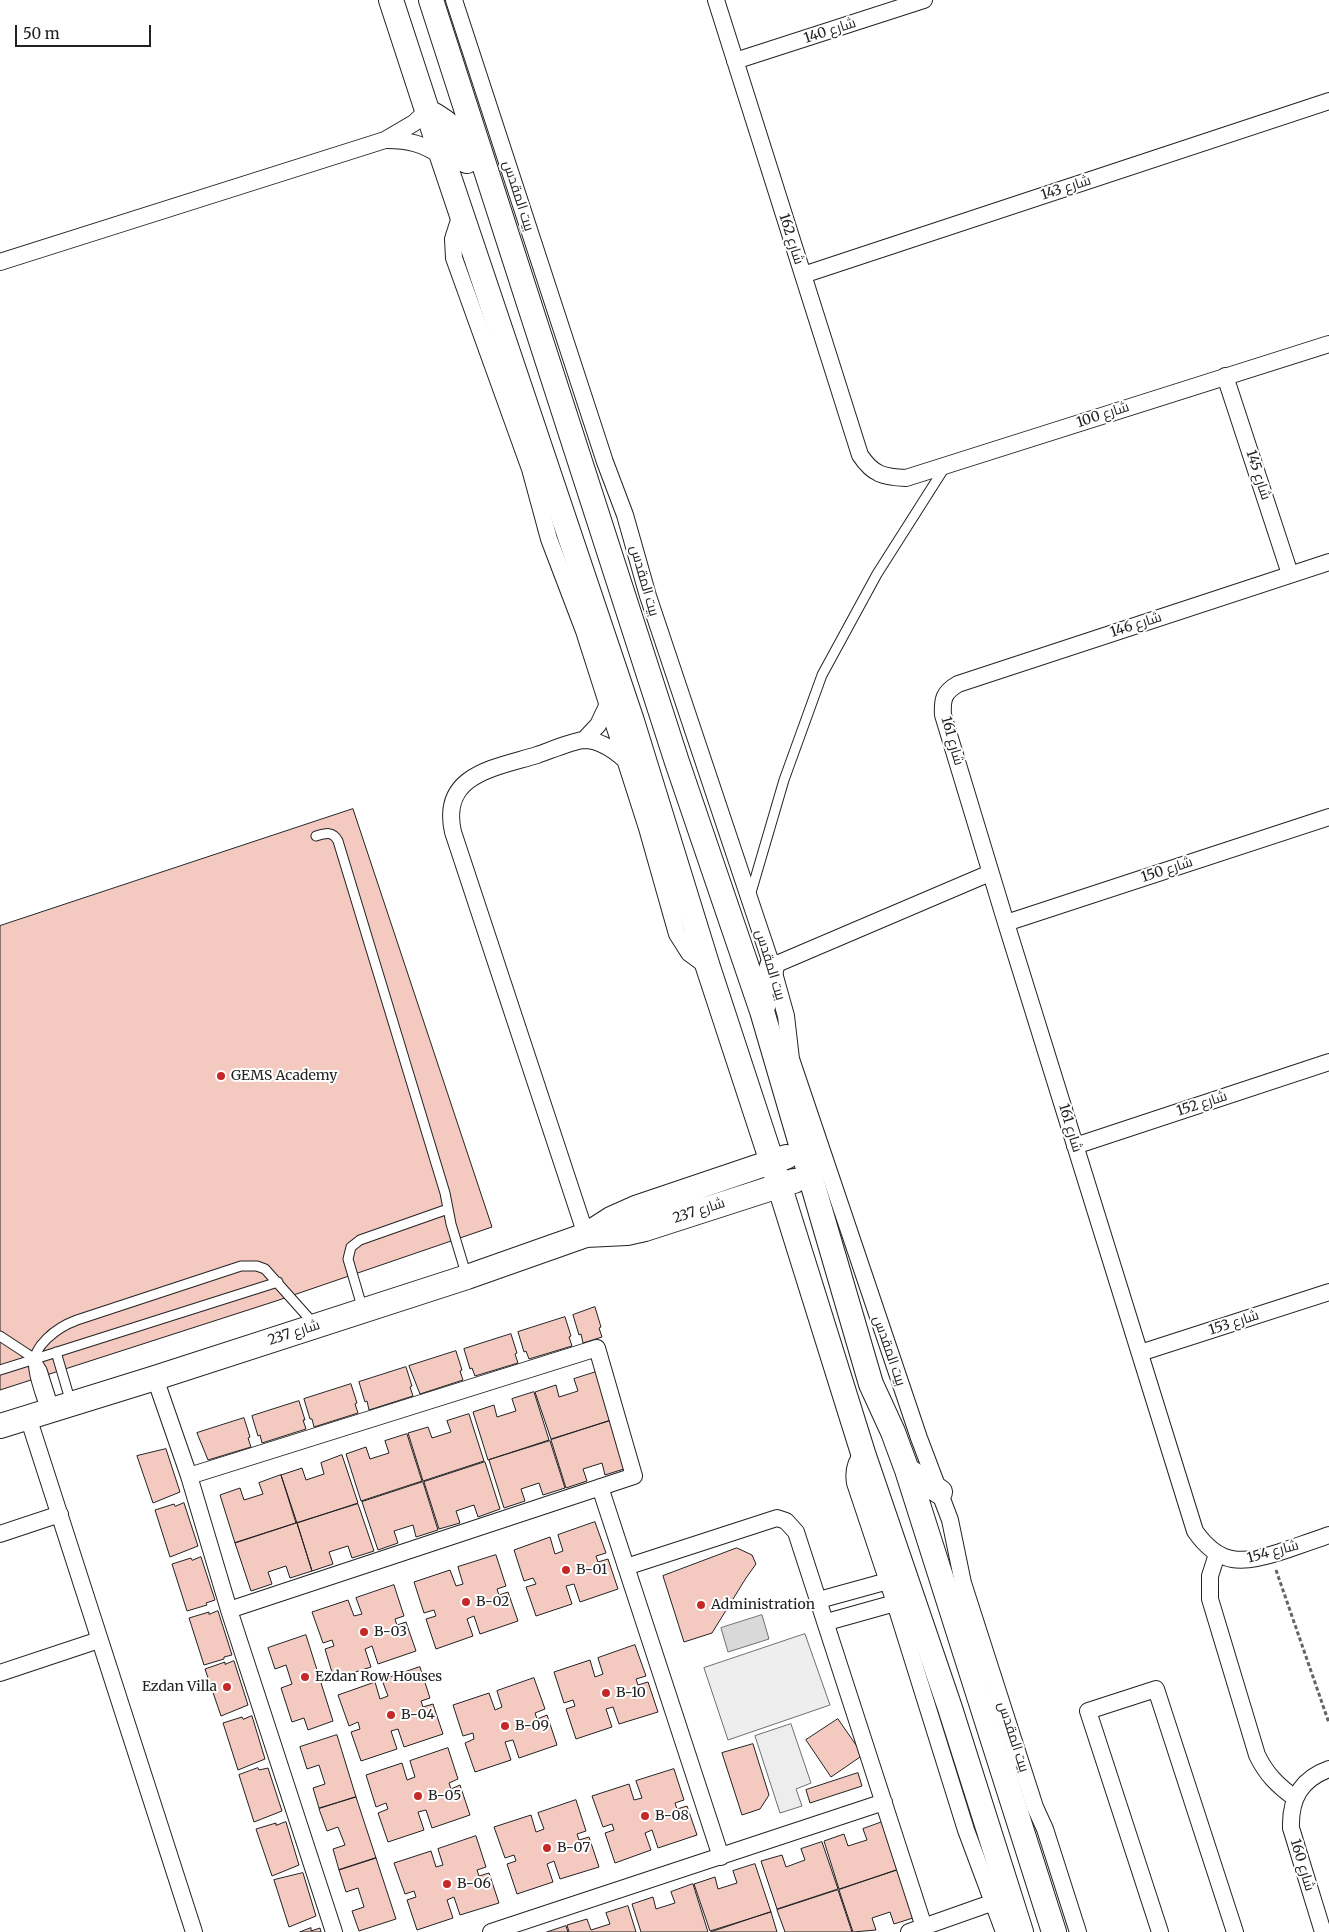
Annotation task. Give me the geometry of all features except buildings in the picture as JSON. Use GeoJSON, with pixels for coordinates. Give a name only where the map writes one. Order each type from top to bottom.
{"type":"FeatureCollection","features":[{"type":"Feature","properties":{"kind":"street"},"geometry":{"type":"LineString","coordinates":[[392,0],[461,214],[632,721],[708,967],[772,1162],[863,1453],[950,1708],[1021,1932]]}},
{"type":"Feature","properties":{"kind":"street","name":"بيت المقدس"},"geometry":{"type":"LineString","coordinates":[[430,0],[676,762],[762,1011],[870,1384],[890,1424],[906,1470],[1054,1932]]}},
{"type":"Feature","properties":{"kind":"street","name":"بيت المقدس"},"geometry":{"type":"LineString","coordinates":[[454,0],[602,453],[625,515],[648,596],[772,966],[786,1016],[791,1059],[919,1438],[950,1520],[963,1583],[1078,1932]]}},
{"type":"Feature","properties":{"kind":"street","name":"شارع 162"},"geometry":{"type":"LineString","coordinates":[[716,0],[860,455],[866,465],[876,473]]}},
{"type":"Feature","properties":{"kind":"street","name":"شارع 140"},"geometry":{"type":"LineString","coordinates":[[735,62],[924,0]]}},
{"type":"Feature","properties":{"kind":"street","name":"شارع 143"},"geometry":{"type":"LineString","coordinates":[[803,275],[1329,102]]}},
{"type":"Feature","properties":{"kind":"street"},"geometry":{"type":"LineString","coordinates":[[0,262],[385,140],[428,111]]}},
{"type":"Feature","properties":{"kind":"street"},"geometry":{"type":"LineString","coordinates":[[428,111],[446,121],[458,136],[498,259],[522,309],[537,332]]}},
{"type":"Feature","properties":{"kind":"street"},"geometry":{"type":"LineString","coordinates":[[385,140],[405,140],[425,146],[442,156]]}},
{"type":"Feature","properties":{"kind":"street"},"geometry":{"type":"LineString","coordinates":[[461,214],[453,240],[454,258],[530,469],[549,539],[584,631],[647,828],[677,934],[689,953],[708,967]]}},
{"type":"Feature","properties":{"kind":"street","name":"شارع 100"},"geometry":{"type":"LineString","coordinates":[[876,473],[890,478],[906,478],[1329,344]]}},
{"type":"Feature","properties":{"kind":"street","name":"شارع 145"},"geometry":{"type":"LineString","coordinates":[[1225,376],[1290,574]]}},
{"type":"Feature","properties":{"kind":"street","name":"شارع 146"},"geometry":{"type":"LineString","coordinates":[[946,693],[958,684],[1329,562]]}},
{"type":"Feature","properties":{"kind":"street","name":"شارع 161"},"geometry":{"type":"LineString","coordinates":[[946,693],[942,701],[943,715],[990,873],[1195,1531],[1204,1544],[1217,1554]]}},
{"type":"Feature","properties":{"kind":"street"},"geometry":{"type":"LineString","coordinates":[[586,1235],[450,821],[450,810],[453,799],[462,786],[474,776],[584,740],[598,724],[607,706]]}},
{"type":"Feature","properties":{"kind":"street"},"geometry":{"type":"LineString","coordinates":[[584,740],[605,745],[625,760]]}},
{"type":"Feature","properties":{"kind":"street","name":"شارع 150"},"geometry":{"type":"LineString","coordinates":[[1006,923],[1329,816]]}},
{"type":"Feature","properties":{"kind":"street"},"geometry":{"type":"LineString","coordinates":[[762,1011],[772,966],[990,873]]}},
{"type":"Feature","properties":{"kind":"street","name":"شارع 152"},"geometry":{"type":"LineString","coordinates":[[1075,1146],[1329,1062]]}},
{"type":"Feature","properties":{"kind":"street","name":"شارع 237"},"geometry":{"type":"LineString","coordinates":[[0,1426],[467,1277],[586,1235],[611,1219],[638,1207],[802,1152]]}},
{"type":"Feature","properties":{"kind":"street","name":"شارع 237"},"geometry":{"type":"LineString","coordinates":[[586,1235],[627,1233],[645,1229],[810,1176]]}},
{"type":"Feature","properties":{"kind":"street","name":"شارع 153"},"geometry":{"type":"LineString","coordinates":[[1140,1353],[1329,1292]]}},
{"type":"Feature","properties":{"kind":"street"},"geometry":{"type":"LineString","coordinates":[[189,1476],[597,1348],[634,1476],[230,1610]]}},
{"type":"Feature","properties":{"kind":"street"},"geometry":{"type":"LineString","coordinates":[[155,1378],[189,1476],[230,1610],[334,1932]]}},
{"type":"Feature","properties":{"kind":"street"},"geometry":{"type":"LineString","coordinates":[[50,1410],[60,1514],[194,1932]]}},
{"type":"Feature","properties":{"kind":"street"},"geometry":{"type":"LineString","coordinates":[[863,1453],[856,1463],[854,1483],[895,1602],[966,1830],[1004,1932]]}},
{"type":"Feature","properties":{"kind":"street"},"geometry":{"type":"LineString","coordinates":[[906,1470],[940,1492]]}},
{"type":"Feature","properties":{"kind":"street"},"geometry":{"type":"LineString","coordinates":[[600,1487],[721,1857]]}},
{"type":"Feature","properties":{"kind":"street"},"geometry":{"type":"LineString","coordinates":[[0,1534],[60,1514]]}},
{"type":"Feature","properties":{"kind":"street"},"geometry":{"type":"LineString","coordinates":[[626,1567],[777,1518],[786,1521],[796,1532],[827,1622],[884,1802],[917,1930],[994,1902]]}},
{"type":"Feature","properties":{"kind":"street","name":"شارع 154"},"geometry":{"type":"LineString","coordinates":[[1217,1554],[1236,1561],[1256,1560],[1329,1535]]}},
{"type":"Feature","properties":{"kind":"street"},"geometry":{"type":"LineString","coordinates":[[1217,1554],[1209,1588],[1212,1611],[1257,1755],[1276,1784],[1295,1798],[1303,1784],[1313,1776],[1329,1769]]}},
{"type":"Feature","properties":{"kind":"street"},"geometry":{"type":"LineString","coordinates":[[819,1600],[888,1581]]}},
{"type":"Feature","properties":{"kind":"street"},"geometry":{"type":"LineString","coordinates":[[827,1622],[895,1602]]}},
{"type":"Feature","properties":{"kind":"street"},"geometry":{"type":"LineString","coordinates":[[0,1673],[100,1640]]}},
{"type":"Feature","properties":{"kind":"street"},"geometry":{"type":"LineString","coordinates":[[1160,1932],[1088,1711],[1156,1689],[1235,1932]]}},
{"type":"Feature","properties":{"kind":"street","name":"شارع 160"},"geometry":{"type":"LineString","coordinates":[[1295,1798],[1291,1828],[1323,1932]]}},
{"type":"Feature","properties":{"kind":"street"},"geometry":{"type":"LineString","coordinates":[[491,1932],[884,1802]]}},
{"type":"Feature","properties":{"kind":"lane"},"geometry":{"type":"LineString","coordinates":[[749,900],[784,780],[822,675],[877,574],[947,465]]}},
{"type":"Feature","properties":{"kind":"lane"},"geometry":{"type":"LineString","coordinates":[[316,836],[330,833],[338,841],[446,1193],[451,1224],[467,1277]]}},
{"type":"Feature","properties":{"kind":"lane"},"geometry":{"type":"LineString","coordinates":[[363,1310],[348,1259],[351,1247],[360,1240],[448,1209]]}},
{"type":"Feature","properties":{"kind":"lane"},"geometry":{"type":"LineString","coordinates":[[50,1410],[34,1369],[35,1359],[47,1339],[66,1324],[241,1266],[257,1266],[265,1269],[315,1326]]}},
{"type":"Feature","properties":{"kind":"lane"},"geometry":{"type":"LineString","coordinates":[[0,1370],[278,1282]]}},
{"type":"Feature","properties":{"kind":"lane"},"geometry":{"type":"LineString","coordinates":[[0,1336],[35,1359]]}},
{"type":"Feature","properties":{"kind":"lane"},"geometry":{"type":"LineString","coordinates":[[50,1410],[56,1352]]}},
{"type":"Feature","properties":{"kind":"path"},"geometry":{"type":"LineString","coordinates":[[1270,1555],[1329,1723]]}},
{"type":"Feature","properties":{"kind":"shaded area"},"geometry":{"type":"Polygon","coordinates":[[[762,1615],[769,1639],[728,1652],[721,1628],[762,1615]]]}},
{"type":"Feature","properties":{"kind":"shaded area"},"geometry":{"type":"Polygon","coordinates":[[[805,1634],[830,1705],[728,1740],[704,1668],[805,1634]]]}},
{"type":"Feature","properties":{"kind":"shaded area"},"geometry":{"type":"Polygon","coordinates":[[[791,1724],[811,1783],[796,1789],[802,1806],[780,1813],[755,1736],[791,1724]]]}},
{"type":"Feature","properties":{"kind":"place","name":"GEMS Academy"},"geometry":{"type":"Point","coordinates":[221,1076]}},
{"type":"Feature","properties":{"kind":"place","name":"B-01"},"geometry":{"type":"Point","coordinates":[566,1570]}},
{"type":"Feature","properties":{"kind":"place","name":"B-02"},"geometry":{"type":"Point","coordinates":[466,1602]}},
{"type":"Feature","properties":{"kind":"place","name":"Administration"},"geometry":{"type":"Point","coordinates":[701,1605]}},
{"type":"Feature","properties":{"kind":"place","name":"B-03"},"geometry":{"type":"Point","coordinates":[364,1632]}},
{"type":"Feature","properties":{"kind":"place","name":"Ezdan Row Houses"},"geometry":{"type":"Point","coordinates":[305,1677]}},
{"type":"Feature","properties":{"kind":"place","name":"Ezdan Villa"},"geometry":{"type":"Point","coordinates":[227,1687]}},
{"type":"Feature","properties":{"kind":"place","name":"B-10"},"geometry":{"type":"Point","coordinates":[606,1693]}},
{"type":"Feature","properties":{"kind":"place","name":"B-04"},"geometry":{"type":"Point","coordinates":[391,1715]}},
{"type":"Feature","properties":{"kind":"place","name":"B-09"},"geometry":{"type":"Point","coordinates":[505,1726]}},
{"type":"Feature","properties":{"kind":"place","name":"B-05"},"geometry":{"type":"Point","coordinates":[418,1796]}},
{"type":"Feature","properties":{"kind":"place","name":"B-08"},"geometry":{"type":"Point","coordinates":[645,1816]}},
{"type":"Feature","properties":{"kind":"place","name":"B-07"},"geometry":{"type":"Point","coordinates":[547,1848]}},
{"type":"Feature","properties":{"kind":"place","name":"B-06"},"geometry":{"type":"Point","coordinates":[447,1884]}}]}
